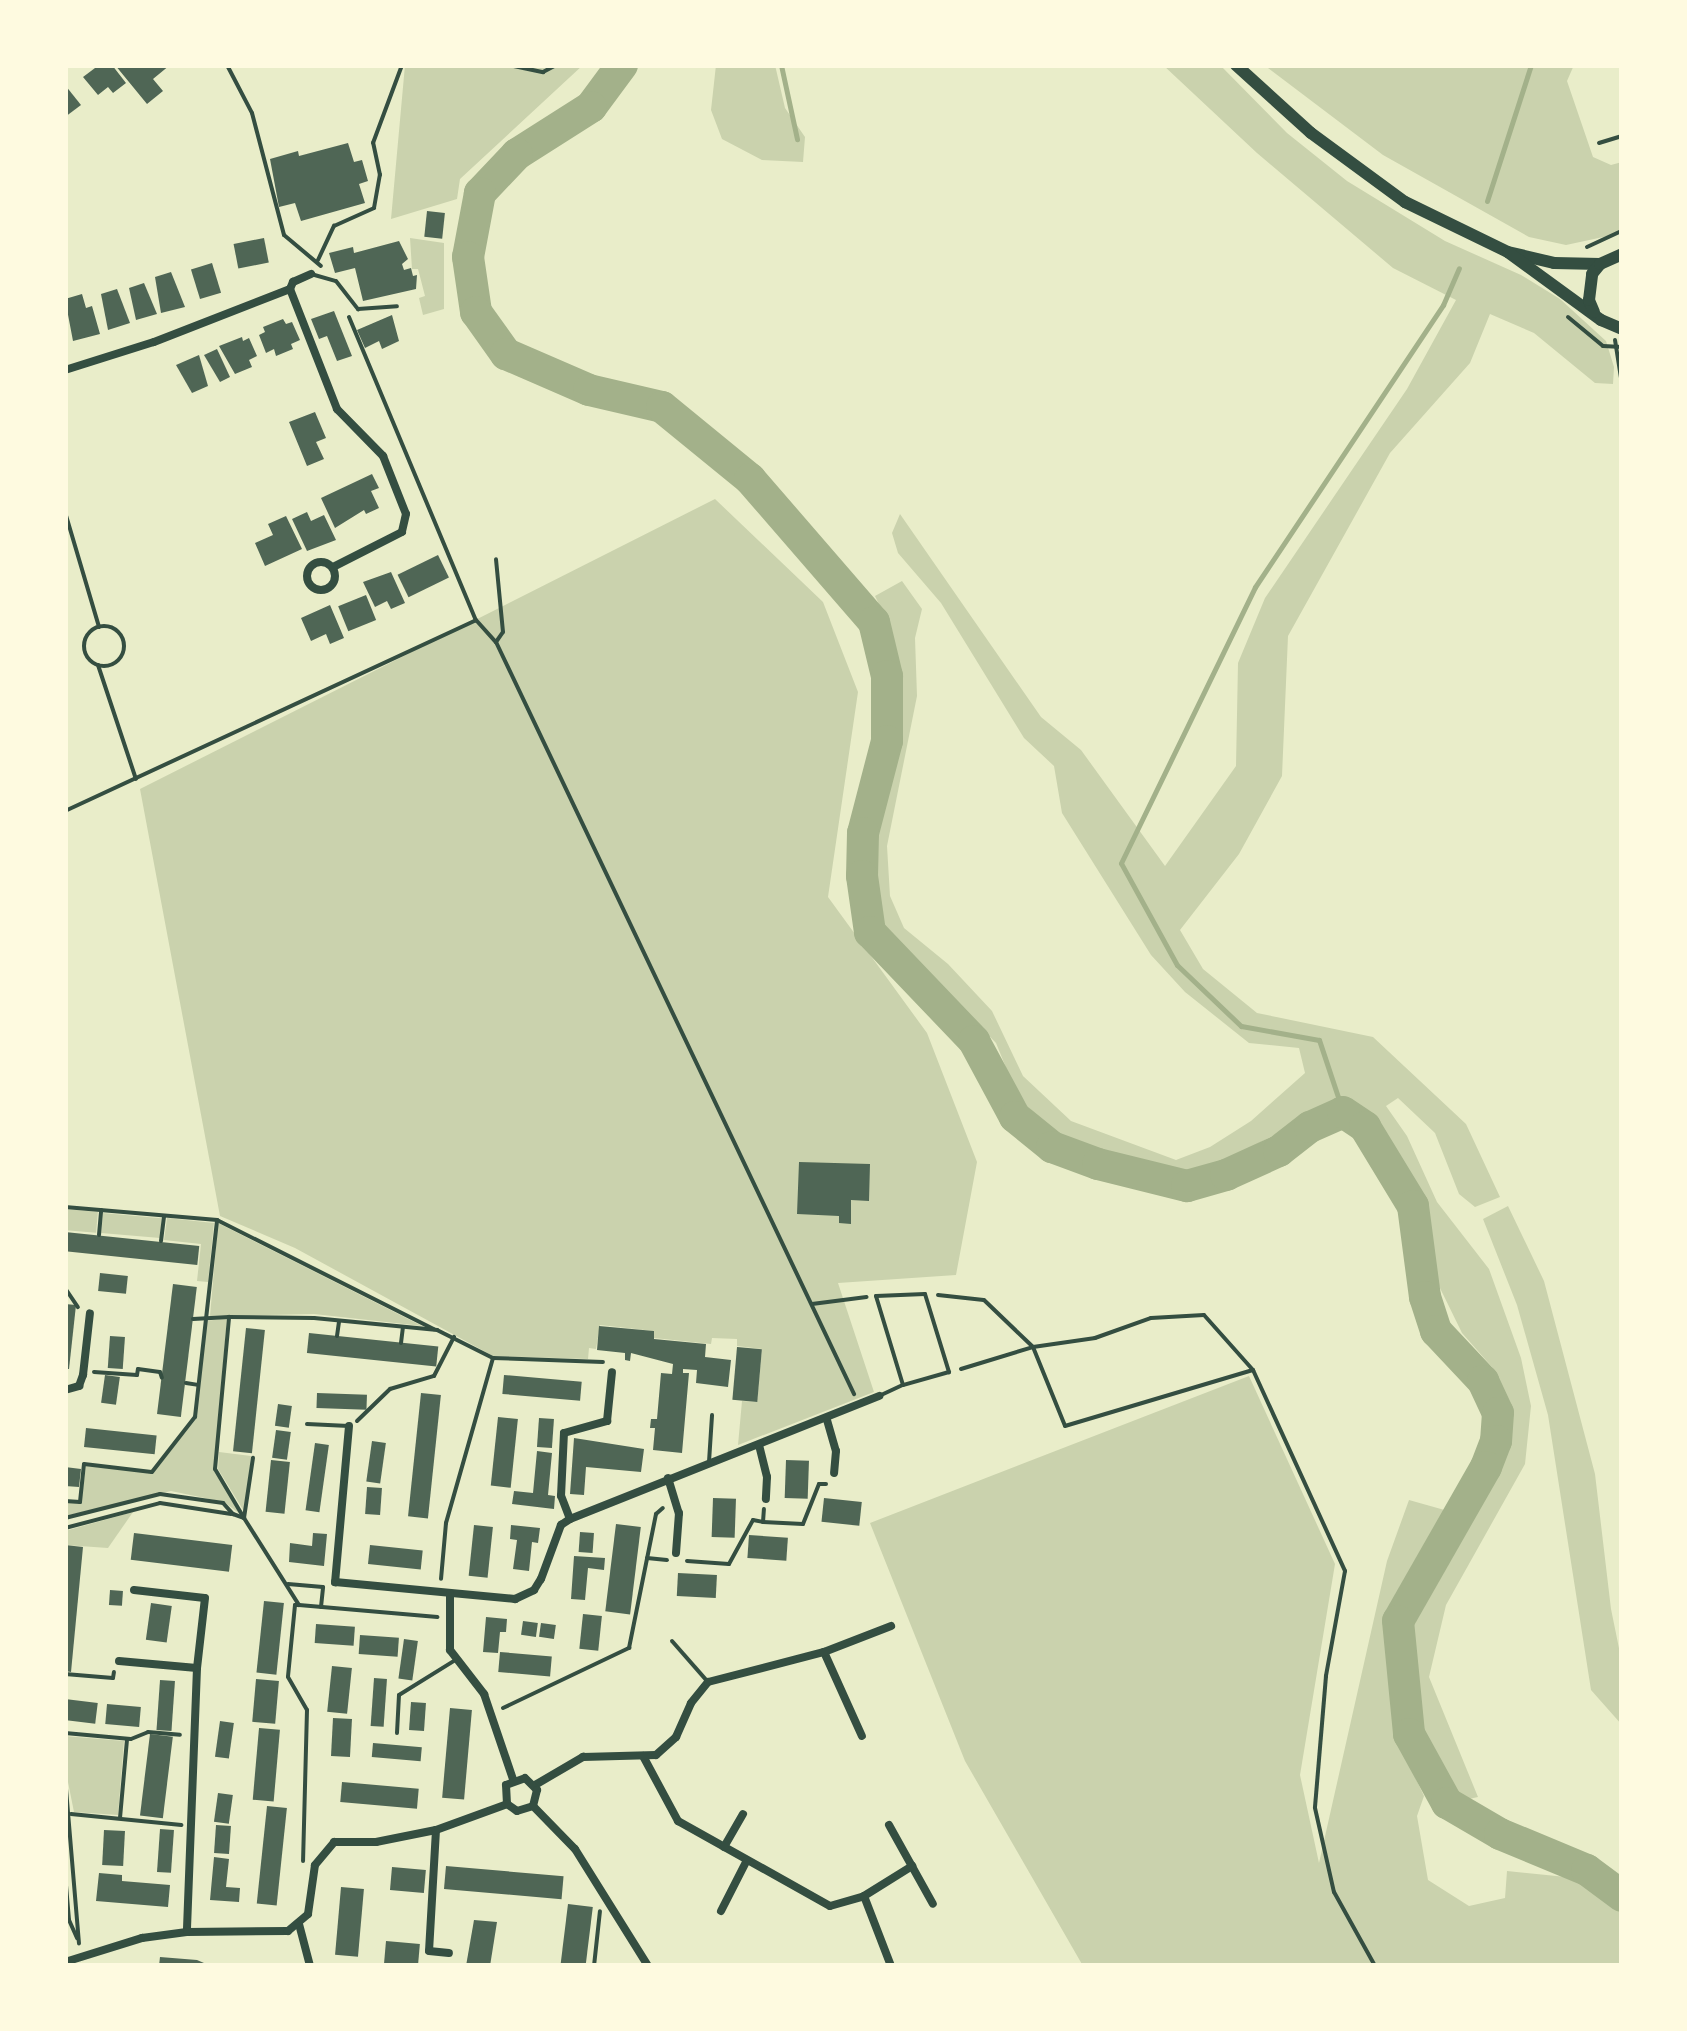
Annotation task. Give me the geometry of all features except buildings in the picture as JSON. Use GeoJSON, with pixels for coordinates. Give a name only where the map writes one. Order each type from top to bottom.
{"type":"FeatureCollection","features":[{"type":"Feature","properties":{"kind":"main road"},"geometry":{"type":"LineString","coordinates":[[1236,65],[1365,176],[1405,202],[1508,252],[1610,326],[1622,329]]}},
{"type":"Feature","properties":{"kind":"main road"},"geometry":{"type":"LineString","coordinates":[[1508,252],[1554,264],[1614,255]]}},
{"type":"Feature","properties":{"kind":"main road"},"geometry":{"type":"LineString","coordinates":[[1594,312],[1588,287],[1614,255]]}},
{"type":"Feature","properties":{"kind":"street"},"geometry":{"type":"LineString","coordinates":[[311,274],[293,282],[290,289],[337,409],[383,456],[406,514],[402,532],[333,568]]}},
{"type":"Feature","properties":{"kind":"street"},"geometry":{"type":"LineString","coordinates":[[65,370],[154,342],[290,289]]}},
{"type":"Feature","properties":{"kind":"street"},"geometry":{"type":"LineString","coordinates":[[65,1390],[80,1386],[90,1313]]}},
{"type":"Feature","properties":{"kind":"street"},"geometry":{"type":"LineString","coordinates":[[570,1519],[561,1496],[564,1433],[607,1420],[612,1372]]}},
{"type":"Feature","properties":{"kind":"street"},"geometry":{"type":"LineString","coordinates":[[350,1426],[335,1582],[515,1598],[534,1590],[561,1526],[570,1519],[709,1462],[827,1420],[879,1396]]}},
{"type":"Feature","properties":{"kind":"street"},"geometry":{"type":"LineString","coordinates":[[827,1420],[836,1451],[834,1474]]}},
{"type":"Feature","properties":{"kind":"street"},"geometry":{"type":"LineString","coordinates":[[759,1445],[768,1477],[766,1499]]}},
{"type":"Feature","properties":{"kind":"street"},"geometry":{"type":"LineString","coordinates":[[668,1478],[679,1513],[676,1553]]}},
{"type":"Feature","properties":{"kind":"street"},"geometry":{"type":"LineString","coordinates":[[134,1590],[205,1598],[197,1668],[187,1932]]}},
{"type":"Feature","properties":{"kind":"street"},"geometry":{"type":"LineString","coordinates":[[445,1594],[450,1650],[484,1694],[502,1758],[513,1779]]}},
{"type":"Feature","properties":{"kind":"street"},"geometry":{"type":"LineString","coordinates":[[535,1785],[583,1757],[656,1755],[676,1737],[691,1703],[708,1682],[824,1652],[890,1626]]}},
{"type":"Feature","properties":{"kind":"street"},"geometry":{"type":"LineString","coordinates":[[824,1652],[862,1736]]}},
{"type":"Feature","properties":{"kind":"street"},"geometry":{"type":"LineString","coordinates":[[119,1661],[197,1668]]}},
{"type":"Feature","properties":{"kind":"street"},"geometry":{"type":"LineString","coordinates":[[643,1756],[678,1821],[830,1906],[864,1896],[912,1866]]}},
{"type":"Feature","properties":{"kind":"street"},"geometry":{"type":"LineString","coordinates":[[525,1778],[535,1785],[538,1796],[533,1806],[516,1811],[507,1804],[504,1790],[513,1779],[525,1778]]}},
{"type":"Feature","properties":{"kind":"street"},"geometry":{"type":"LineString","coordinates":[[65,1962],[142,1938],[187,1932],[274,1933],[299,1924],[312,1902],[315,1865],[334,1842],[376,1842],[436,1830],[507,1804]]}},
{"type":"Feature","properties":{"kind":"street"},"geometry":{"type":"LineString","coordinates":[[533,1806],[575,1849],[648,1966]]}},
{"type":"Feature","properties":{"kind":"street"},"geometry":{"type":"LineString","coordinates":[[724,1847],[743,1814]]}},
{"type":"Feature","properties":{"kind":"street"},"geometry":{"type":"LineString","coordinates":[[890,1825],[933,1904]]}},
{"type":"Feature","properties":{"kind":"street"},"geometry":{"type":"LineString","coordinates":[[436,1830],[428,1952],[449,1953]]}},
{"type":"Feature","properties":{"kind":"street"},"geometry":{"type":"LineString","coordinates":[[721,1911],[747,1860]]}},
{"type":"Feature","properties":{"kind":"street"},"geometry":{"type":"LineString","coordinates":[[864,1896],[890,1966]]}},
{"type":"Feature","properties":{"kind":"street"},"geometry":{"type":"LineString","coordinates":[[299,1924],[310,1966]]}},
{"type":"Feature","properties":{"kind":"lane"},"geometry":{"type":"LineString","coordinates":[[311,274],[326,275],[358,308],[397,306]]}},
{"type":"Feature","properties":{"kind":"lane"},"geometry":{"type":"LineString","coordinates":[[65,512],[99,627]]}},
{"type":"Feature","properties":{"kind":"lane"},"geometry":{"type":"LineString","coordinates":[[99,627],[115,629],[124,646],[116,662],[98,665],[88,657],[85,644],[99,627]]}},
{"type":"Feature","properties":{"kind":"lane"},"geometry":{"type":"LineString","coordinates":[[879,1396],[950,1372],[925,1294],[876,1296],[903,1385]]}},
{"type":"Feature","properties":{"kind":"lane"},"geometry":{"type":"LineString","coordinates":[[709,1462],[712,1415]]}},
{"type":"Feature","properties":{"kind":"lane"},"geometry":{"type":"LineString","coordinates":[[307,1424],[350,1426]]}},
{"type":"Feature","properties":{"kind":"lane"},"geometry":{"type":"LineString","coordinates":[[672,1641],[708,1682]]}},
{"type":"Feature","properties":{"kind":"lane"},"geometry":{"type":"LineString","coordinates":[[397,1734],[399,1695],[457,1658]]}},
{"type":"Feature","properties":{"kind":"path"},"geometry":{"type":"LineString","coordinates":[[227,65],[252,114],[284,234],[318,260],[326,275]]}},
{"type":"Feature","properties":{"kind":"path"},"geometry":{"type":"LineString","coordinates":[[318,260],[334,226],[374,208],[380,175],[374,142],[402,65]]}},
{"type":"Feature","properties":{"kind":"path"},"geometry":{"type":"LineString","coordinates":[[509,65],[543,72],[556,65]]}},
{"type":"Feature","properties":{"kind":"path"},"geometry":{"type":"LineString","coordinates":[[1600,143],[1622,136]]}},
{"type":"Feature","properties":{"kind":"path"},"geometry":{"type":"LineString","coordinates":[[1574,250],[1622,232]]}},
{"type":"Feature","properties":{"kind":"path"},"geometry":{"type":"LineString","coordinates":[[1558,308],[1603,346],[1622,347]]}},
{"type":"Feature","properties":{"kind":"path"},"geometry":{"type":"LineString","coordinates":[[348,314],[476,620],[496,642],[858,1403]]}},
{"type":"Feature","properties":{"kind":"path"},"geometry":{"type":"LineString","coordinates":[[1616,355],[1622,384]]}},
{"type":"Feature","properties":{"kind":"path"},"geometry":{"type":"LineString","coordinates":[[496,559],[504,632],[496,642]]}},
{"type":"Feature","properties":{"kind":"path"},"geometry":{"type":"LineString","coordinates":[[65,811],[476,620]]}},
{"type":"Feature","properties":{"kind":"path"},"geometry":{"type":"LineString","coordinates":[[98,665],[136,779]]}},
{"type":"Feature","properties":{"kind":"path"},"geometry":{"type":"LineString","coordinates":[[65,1207],[216,1220],[493,1358],[608,1362],[612,1372]]}},
{"type":"Feature","properties":{"kind":"path"},"geometry":{"type":"LineString","coordinates":[[98,1235],[101,1210]]}},
{"type":"Feature","properties":{"kind":"path"},"geometry":{"type":"LineString","coordinates":[[161,1241],[164,1216]]}},
{"type":"Feature","properties":{"kind":"path"},"geometry":{"type":"LineString","coordinates":[[65,1501],[80,1502],[84,1464],[152,1472],[195,1418],[216,1220]]}},
{"type":"Feature","properties":{"kind":"path"},"geometry":{"type":"LineString","coordinates":[[65,1288],[82,1312],[90,1313]]}},
{"type":"Feature","properties":{"kind":"path"},"geometry":{"type":"LineString","coordinates":[[925,1294],[984,1300],[1033,1347],[1065,1426],[1253,1370]]}},
{"type":"Feature","properties":{"kind":"path"},"geometry":{"type":"LineString","coordinates":[[810,1304],[876,1296]]}},
{"type":"Feature","properties":{"kind":"path"},"geometry":{"type":"LineString","coordinates":[[950,1372],[1033,1347],[1096,1338],[1151,1318],[1204,1315],[1253,1370],[1345,1571],[1326,1676],[1315,1808],[1334,1892],[1375,1966]]}},
{"type":"Feature","properties":{"kind":"path"},"geometry":{"type":"LineString","coordinates":[[229,1316],[216,1469],[299,1606]]}},
{"type":"Feature","properties":{"kind":"path"},"geometry":{"type":"LineString","coordinates":[[193,1318],[340,1321],[437,1330]]}},
{"type":"Feature","properties":{"kind":"path"},"geometry":{"type":"LineString","coordinates":[[337,1336],[340,1321]]}},
{"type":"Feature","properties":{"kind":"path"},"geometry":{"type":"LineString","coordinates":[[401,1343],[404,1327]]}},
{"type":"Feature","properties":{"kind":"path"},"geometry":{"type":"LineString","coordinates":[[350,1426],[390,1389],[434,1376],[454,1337]]}},
{"type":"Feature","properties":{"kind":"path"},"geometry":{"type":"LineString","coordinates":[[445,1594],[446,1523],[493,1358]]}},
{"type":"Feature","properties":{"kind":"path"},"geometry":{"type":"LineString","coordinates":[[84,1371],[137,1375],[138,1369],[160,1372],[162,1378]]}},
{"type":"Feature","properties":{"kind":"path"},"geometry":{"type":"LineString","coordinates":[[186,1383],[198,1384]]}},
{"type":"Feature","properties":{"kind":"path"},"geometry":{"type":"LineString","coordinates":[[244,1518],[253,1458]]}},
{"type":"Feature","properties":{"kind":"path"},"geometry":{"type":"LineString","coordinates":[[647,1558],[729,1564],[753,1520],[802,1524],[819,1484],[833,1484],[834,1474]]}},
{"type":"Feature","properties":{"kind":"path"},"geometry":{"type":"LineString","coordinates":[[65,1518],[170,1493],[223,1503],[233,1514]]}},
{"type":"Feature","properties":{"kind":"path"},"geometry":{"type":"LineString","coordinates":[[492,1714],[629,1648],[656,1514],[674,1498]]}},
{"type":"Feature","properties":{"kind":"path"},"geometry":{"type":"LineString","coordinates":[[763,1522],[766,1499]]}},
{"type":"Feature","properties":{"kind":"path"},"geometry":{"type":"LineString","coordinates":[[65,1528],[160,1503],[244,1518]]}},
{"type":"Feature","properties":{"kind":"path"},"geometry":{"type":"LineString","coordinates":[[286,1584],[323,1587]]}},
{"type":"Feature","properties":{"kind":"path"},"geometry":{"type":"LineString","coordinates":[[315,1865],[303,1864],[308,1710],[288,1677],[295,1605],[448,1618]]}},
{"type":"Feature","properties":{"kind":"path"},"geometry":{"type":"LineString","coordinates":[[65,1674],[113,1678],[115,1661],[119,1661]]}},
{"type":"Feature","properties":{"kind":"path"},"geometry":{"type":"LineString","coordinates":[[65,1734],[128,1739],[148,1732],[195,1736]]}},
{"type":"Feature","properties":{"kind":"path"},"geometry":{"type":"LineString","coordinates":[[120,1818],[128,1739]]}},
{"type":"Feature","properties":{"kind":"path"},"geometry":{"type":"LineString","coordinates":[[65,1777],[80,1958]]}},
{"type":"Feature","properties":{"kind":"path"},"geometry":{"type":"LineString","coordinates":[[71,1814],[191,1826]]}},
{"type":"Feature","properties":{"kind":"path"},"geometry":{"type":"LineString","coordinates":[[65,1857],[74,1853]]}},
{"type":"Feature","properties":{"kind":"path"},"geometry":{"type":"LineString","coordinates":[[65,1874],[69,1920],[79,1942]]}},
{"type":"Feature","properties":{"kind":"path"},"geometry":{"type":"LineString","coordinates":[[594,1966],[602,1892]]}},
{"type":"Feature","properties":{"kind":"green space"},"geometry":{"type":"Polygon","coordinates":[[[405,65],[583,65],[460,179],[457,199],[391,219],[405,65]]]}},
{"type":"Feature","properties":{"kind":"green space"},"geometry":{"type":"Polygon","coordinates":[[[716,65],[775,65],[785,108],[805,137],[803,162],[762,160],[722,139],[711,110],[716,65]]]}},
{"type":"Feature","properties":{"kind":"green space"},"geometry":{"type":"Polygon","coordinates":[[[1163,65],[1220,65],[1287,133],[1347,181],[1445,241],[1521,275],[1560,299],[1606,341],[1614,367],[1613,384],[1595,383],[1534,333],[1490,314],[1470,363],[1390,453],[1288,636],[1282,776],[1239,854],[1180,930],[1203,969],[1257,1013],[1373,1037],[1466,1124],[1500,1197],[1475,1207],[1459,1194],[1435,1133],[1398,1098],[1386,1106],[1407,1136],[1437,1202],[1489,1269],[1521,1358],[1531,1406],[1525,1464],[1446,1605],[1429,1677],[1478,1797],[1455,1802],[1425,1749],[1410,1696],[1410,1631],[1460,1524],[1501,1456],[1508,1413],[1492,1367],[1462,1333],[1439,1286],[1425,1210],[1389,1140],[1358,1106],[1327,1108],[1216,1165],[1179,1172],[1058,1136],[1018,1097],[996,1043],[877,920],[868,866],[894,751],[895,665],[889,625],[875,596],[902,581],[922,609],[915,638],[917,696],[887,846],[890,896],[904,928],[948,964],[992,1011],[1023,1076],[1071,1121],[1176,1160],[1210,1147],[1251,1121],[1305,1073],[1299,1048],[1249,1043],[1185,992],[1151,955],[1062,813],[1054,766],[1024,738],[941,603],[898,553],[892,533],[900,514],[1041,717],[1081,750],[1165,866],[1236,766],[1238,663],[1265,598],[1407,389],[1456,300],[1393,268],[1257,153],[1163,65]]]}},
{"type":"Feature","properties":{"kind":"green space"},"geometry":{"type":"Polygon","coordinates":[[[1264,65],[1574,65],[1567,81],[1593,157],[1611,165],[1622,162],[1622,233],[1566,245],[1529,237],[1383,155],[1264,65]]]}},
{"type":"Feature","properties":{"kind":"green space"},"geometry":{"type":"Polygon","coordinates":[[[410,238],[444,243],[444,309],[423,315],[419,298],[425,296],[418,269],[412,269],[410,238]]]}},
{"type":"Feature","properties":{"kind":"green space"},"geometry":{"type":"Polygon","coordinates":[[[715,499],[823,602],[858,692],[828,897],[927,1033],[977,1162],[956,1275],[838,1283],[874,1392],[738,1445],[742,1401],[757,1402],[762,1349],[737,1346],[737,1339],[712,1338],[711,1344],[654,1338],[654,1331],[600,1325],[596,1349],[589,1348],[588,1359],[493,1356],[295,1248],[220,1216],[140,789],[715,499]]]}},
{"type":"Feature","properties":{"kind":"green space"},"geometry":{"type":"Polygon","coordinates":[[[1508,1206],[1544,1281],[1595,1474],[1611,1609],[1622,1663],[1622,1725],[1591,1690],[1548,1415],[1517,1305],[1483,1219],[1508,1206]]]}},
{"type":"Feature","properties":{"kind":"green space"},"geometry":{"type":"Polygon","coordinates":[[[65,1209],[98,1212],[96,1233],[65,1230],[65,1209]]]}},
{"type":"Feature","properties":{"kind":"green space"},"geometry":{"type":"Polygon","coordinates":[[[103,1213],[162,1218],[160,1238],[101,1233],[103,1213]]]}},
{"type":"Feature","properties":{"kind":"green space"},"geometry":{"type":"Polygon","coordinates":[[[167,1218],[214,1223],[208,1282],[197,1281],[201,1244],[164,1240],[167,1218]]]}},
{"type":"Feature","properties":{"kind":"green space"},"geometry":{"type":"Polygon","coordinates":[[[218,1223],[422,1326],[314,1314],[210,1316],[218,1223]]]}},
{"type":"Feature","properties":{"kind":"green space"},"geometry":{"type":"Polygon","coordinates":[[[227,1318],[214,1469],[240,1514],[224,1502],[171,1491],[65,1516],[65,1503],[81,1503],[86,1466],[153,1473],[196,1419],[207,1321],[227,1318]]]}},
{"type":"Feature","properties":{"kind":"green space"},"geometry":{"type":"Polygon","coordinates":[[[1249,1376],[1335,1564],[1300,1775],[1319,1863],[1387,1561],[1409,1500],[1448,1511],[1409,1580],[1388,1630],[1396,1737],[1424,1796],[1417,1816],[1428,1880],[1469,1906],[1505,1898],[1507,1871],[1576,1878],[1622,1909],[1622,1966],[1083,1966],[965,1761],[870,1523],[1249,1376]]]}},
{"type":"Feature","properties":{"kind":"green space"},"geometry":{"type":"Polygon","coordinates":[[[219,1452],[251,1456],[245,1513],[218,1469],[219,1452]]]}},
{"type":"Feature","properties":{"kind":"green space"},"geometry":{"type":"Polygon","coordinates":[[[133,1512],[108,1548],[65,1545],[65,1531],[133,1512]]]}},
{"type":"Feature","properties":{"kind":"green space"},"geometry":{"type":"Polygon","coordinates":[[[65,1736],[124,1741],[118,1815],[74,1812],[65,1767],[65,1736]]]}},
{"type":"Feature","properties":{"kind":"waterway"},"geometry":{"type":"LineString","coordinates":[[622,65],[591,107],[517,154],[480,193],[468,257],[476,312],[506,354],[589,390],[662,407],[750,479],[874,622],[887,676],[887,741],[863,833],[862,876],[870,932],[974,1041],[1015,1117],[1052,1147],[1098,1164],[1187,1186],[1226,1175],[1279,1151],[1310,1127],[1343,1112],[1365,1127],[1413,1206],[1425,1297],[1436,1331],[1483,1381],[1498,1413],[1496,1441],[1486,1467],[1398,1621],[1409,1734],[1447,1803],[1500,1834],[1587,1870],[1622,1896]]}},
{"type":"Feature","properties":{"kind":"waterway"},"geometry":{"type":"LineString","coordinates":[[781,65],[797,139]]}},
{"type":"Feature","properties":{"kind":"waterway"},"geometry":{"type":"LineString","coordinates":[[1487,201],[1531,65]]}},
{"type":"Feature","properties":{"kind":"waterway"},"geometry":{"type":"LineString","coordinates":[[1343,1112],[1319,1040],[1241,1026],[1177,965],[1121,863],[1255,587],[1443,305],[1459,268]]}}]}
